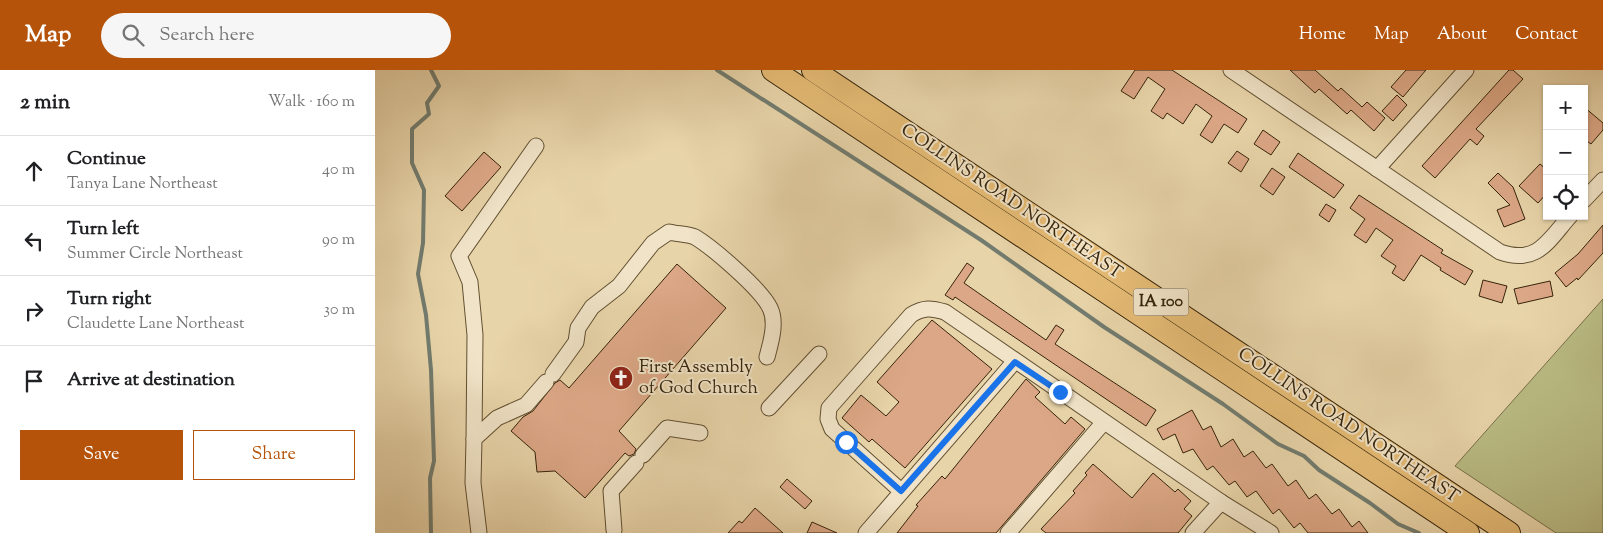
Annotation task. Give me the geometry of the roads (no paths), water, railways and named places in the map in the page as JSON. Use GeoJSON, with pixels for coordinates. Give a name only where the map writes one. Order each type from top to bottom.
{"type":"FeatureCollection","features":[{"type":"Feature","properties":{"kind":"highway","name":"COLLINS ROAD NORTHEAST"},"geometry":{"type":"LineString","coordinates":[[773,70],[1468,533]]}},
{"type":"Feature","properties":{"kind":"highway","name":"COLLINS ROAD NORTHEAST"},"geometry":{"type":"LineString","coordinates":[[813,70],[1509,533]]}},
{"type":"Feature","properties":{"kind":"street"},"geometry":{"type":"LineString","coordinates":[[1231,70],[1500,252],[1515,257],[1528,255],[1540,250],[1566,220]]}},
{"type":"Feature","properties":{"kind":"street"},"geometry":{"type":"LineString","coordinates":[[1377,169],[1466,70]]}},
{"type":"Feature","properties":{"kind":"street"},"geometry":{"type":"LineString","coordinates":[[479,533],[473,483],[475,335],[470,282],[459,256],[536,146]]}},
{"type":"Feature","properties":{"kind":"street"},"geometry":{"type":"LineString","coordinates":[[1588,196],[1603,180]]}},
{"type":"Feature","properties":{"kind":"street"},"geometry":{"type":"LineString","coordinates":[[474,439],[497,418],[526,404],[550,378],[575,342],[578,328],[592,307],[619,286],[653,243],[669,232],[694,236],[718,255],[759,293],[771,309],[773,333],[767,357]]}},
{"type":"Feature","properties":{"kind":"street"},"geometry":{"type":"LineString","coordinates":[[901,491],[832,429],[828,420],[829,408],[911,315],[921,308],[931,308],[945,312],[1221,502],[1271,533]]}},
{"type":"Feature","properties":{"kind":"street"},"geometry":{"type":"LineString","coordinates":[[769,408],[819,354]]}},
{"type":"Feature","properties":{"kind":"street"},"geometry":{"type":"LineString","coordinates":[[866,533],[878,512],[901,491],[1015,362]]}},
{"type":"Feature","properties":{"kind":"street"},"geometry":{"type":"LineString","coordinates":[[1008,533],[1104,422]]}},
{"type":"Feature","properties":{"kind":"street"},"geometry":{"type":"LineString","coordinates":[[614,530],[611,491],[667,428],[700,433]]}},
{"type":"Feature","properties":{"kind":"street"},"geometry":{"type":"LineString","coordinates":[[1193,533],[1221,502]]}},
{"type":"Feature","properties":{"kind":"waterway"},"geometry":{"type":"LineString","coordinates":[[431,70],[439,86],[427,103],[429,114],[412,129],[412,163],[424,190],[423,243],[418,274],[426,315],[431,370],[434,461],[430,478],[431,533]]}},
{"type":"Feature","properties":{"kind":"waterway"},"geometry":{"type":"LineString","coordinates":[[717,70],[981,240],[1104,327],[1223,404],[1278,444],[1304,456],[1319,470],[1370,503],[1398,524],[1419,533]]}},
{"type":"Feature","properties":{"kind":"place","name":"First Assembly of God Church"},"geometry":{"type":"Point","coordinates":[621,378]}}]}
